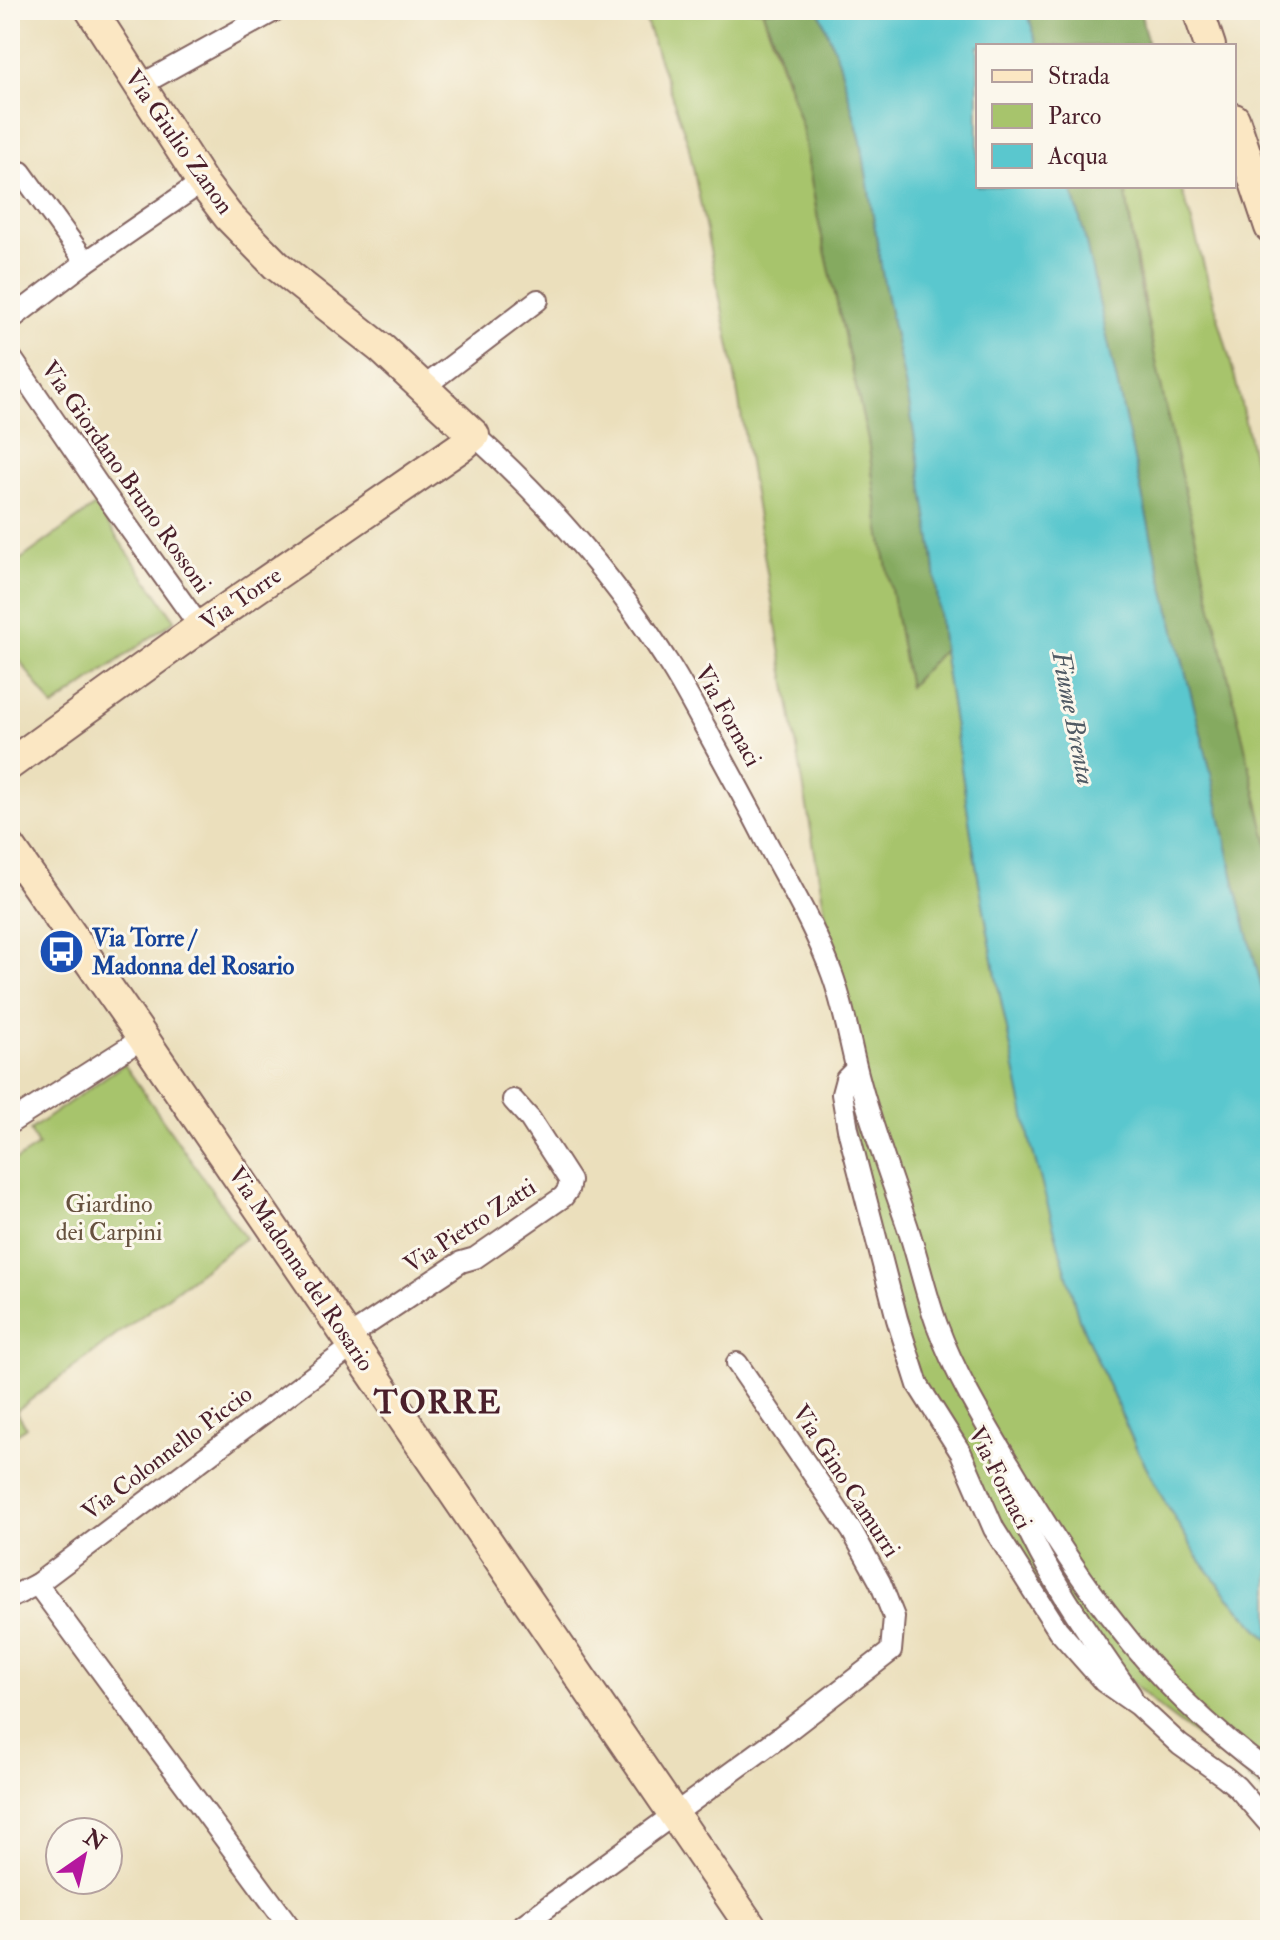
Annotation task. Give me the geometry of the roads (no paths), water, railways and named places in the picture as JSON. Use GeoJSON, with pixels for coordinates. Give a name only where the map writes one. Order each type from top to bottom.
{"type":"FeatureCollection","features":[{"type":"Feature","properties":{"kind":"street","name":"Via Giulio Zanon"},"geometry":{"type":"LineString","coordinates":[[91,10],[202,182],[228,216],[276,265],[382,349],[474,435]]}},
{"type":"Feature","properties":{"kind":"street"},"geometry":{"type":"LineString","coordinates":[[139,86],[276,10]]}},
{"type":"Feature","properties":{"kind":"street"},"geometry":{"type":"LineString","coordinates":[[1198,10],[1209,44]]}},
{"type":"Feature","properties":{"kind":"street"},"geometry":{"type":"LineString","coordinates":[[1236,125],[1270,227]]}},
{"type":"Feature","properties":{"kind":"street"},"geometry":{"type":"LineString","coordinates":[[21,172],[86,262]]}},
{"type":"Feature","properties":{"kind":"street"},"geometry":{"type":"LineString","coordinates":[[10,320],[86,262],[202,182]]}},
{"type":"Feature","properties":{"kind":"street"},"geometry":{"type":"LineString","coordinates":[[425,389],[538,300]]}},
{"type":"Feature","properties":{"kind":"street","name":"Via Giordano Bruno Rossoni"},"geometry":{"type":"LineString","coordinates":[[10,356],[200,627]]}},
{"type":"Feature","properties":{"kind":"street","name":"Via Torre"},"geometry":{"type":"LineString","coordinates":[[10,764],[474,435]]}},
{"type":"Feature","properties":{"kind":"street","name":"Via Fornaci"},"geometry":{"type":"LineString","coordinates":[[474,435],[529,489],[598,567],[638,619],[681,683],[744,798],[816,936],[843,1004],[869,1114],[952,1362],[1029,1497],[1116,1625],[1142,1655],[1191,1706],[1270,1773]]}},
{"type":"Feature","properties":{"kind":"street","name":"Via Madonna del Rosario"},"geometry":{"type":"LineString","coordinates":[[10,847],[753,1930]]}},
{"type":"Feature","properties":{"kind":"street"},"geometry":{"type":"LineString","coordinates":[[10,1123],[143,1038]]}},
{"type":"Feature","properties":{"kind":"street","name":"Via Fornaci"},"geometry":{"type":"LineString","coordinates":[[856,1069],[846,1079],[842,1094],[848,1129],[897,1319],[918,1385],[961,1453],[994,1529],[1058,1630],[1104,1682],[1237,1787],[1270,1825]]}},
{"type":"Feature","properties":{"kind":"street","name":"Via Pietro Zatti"},"geometry":{"type":"LineString","coordinates":[[350,1342],[461,1262],[475,1258],[563,1197],[568,1190],[570,1181],[530,1119],[513,1100]]}},
{"type":"Feature","properties":{"kind":"street","name":"Via Colonnello Piccio"},"geometry":{"type":"LineString","coordinates":[[10,1598],[37,1584],[350,1342]]}},
{"type":"Feature","properties":{"kind":"street","name":"Via Gino Camurri"},"geometry":{"type":"LineString","coordinates":[[516,1930],[781,1736],[891,1651],[894,1617],[880,1582],[852,1531],[737,1363]]}},
{"type":"Feature","properties":{"kind":"street"},"geometry":{"type":"LineString","coordinates":[[1029,1497],[1021,1502],[1019,1510],[1030,1537],[1137,1705]]}},
{"type":"Feature","properties":{"kind":"street"},"geometry":{"type":"LineString","coordinates":[[37,1584],[292,1930]]}},
{"type":"Feature","properties":{"kind":"water","name":"Fiume Brenta"},"geometry":{"type":"Polygon","coordinates":[[[819,10],[1027,10],[1036,44],[976,44],[976,188],[1072,188],[1153,544],[1270,1020],[1270,1641],[1199,1559],[1135,1445],[1079,1319],[1030,1141],[975,859],[910,408],[883,278],[861,141],[839,61],[819,10]]]}},
{"type":"Feature","properties":{"kind":"place","name":"Via Torre / Madonna del Rosario"},"geometry":{"type":"Point","coordinates":[61,952]}},
{"type":"Feature","properties":{"kind":"district","name":"TORRE"},"geometry":{"type":"Point","coordinates":[438,1403]}},
{"type":"Feature","properties":{"kind":"park label","name":"Giardino dei Carpini"},"geometry":{"type":"Point","coordinates":[109,1218]}}]}
